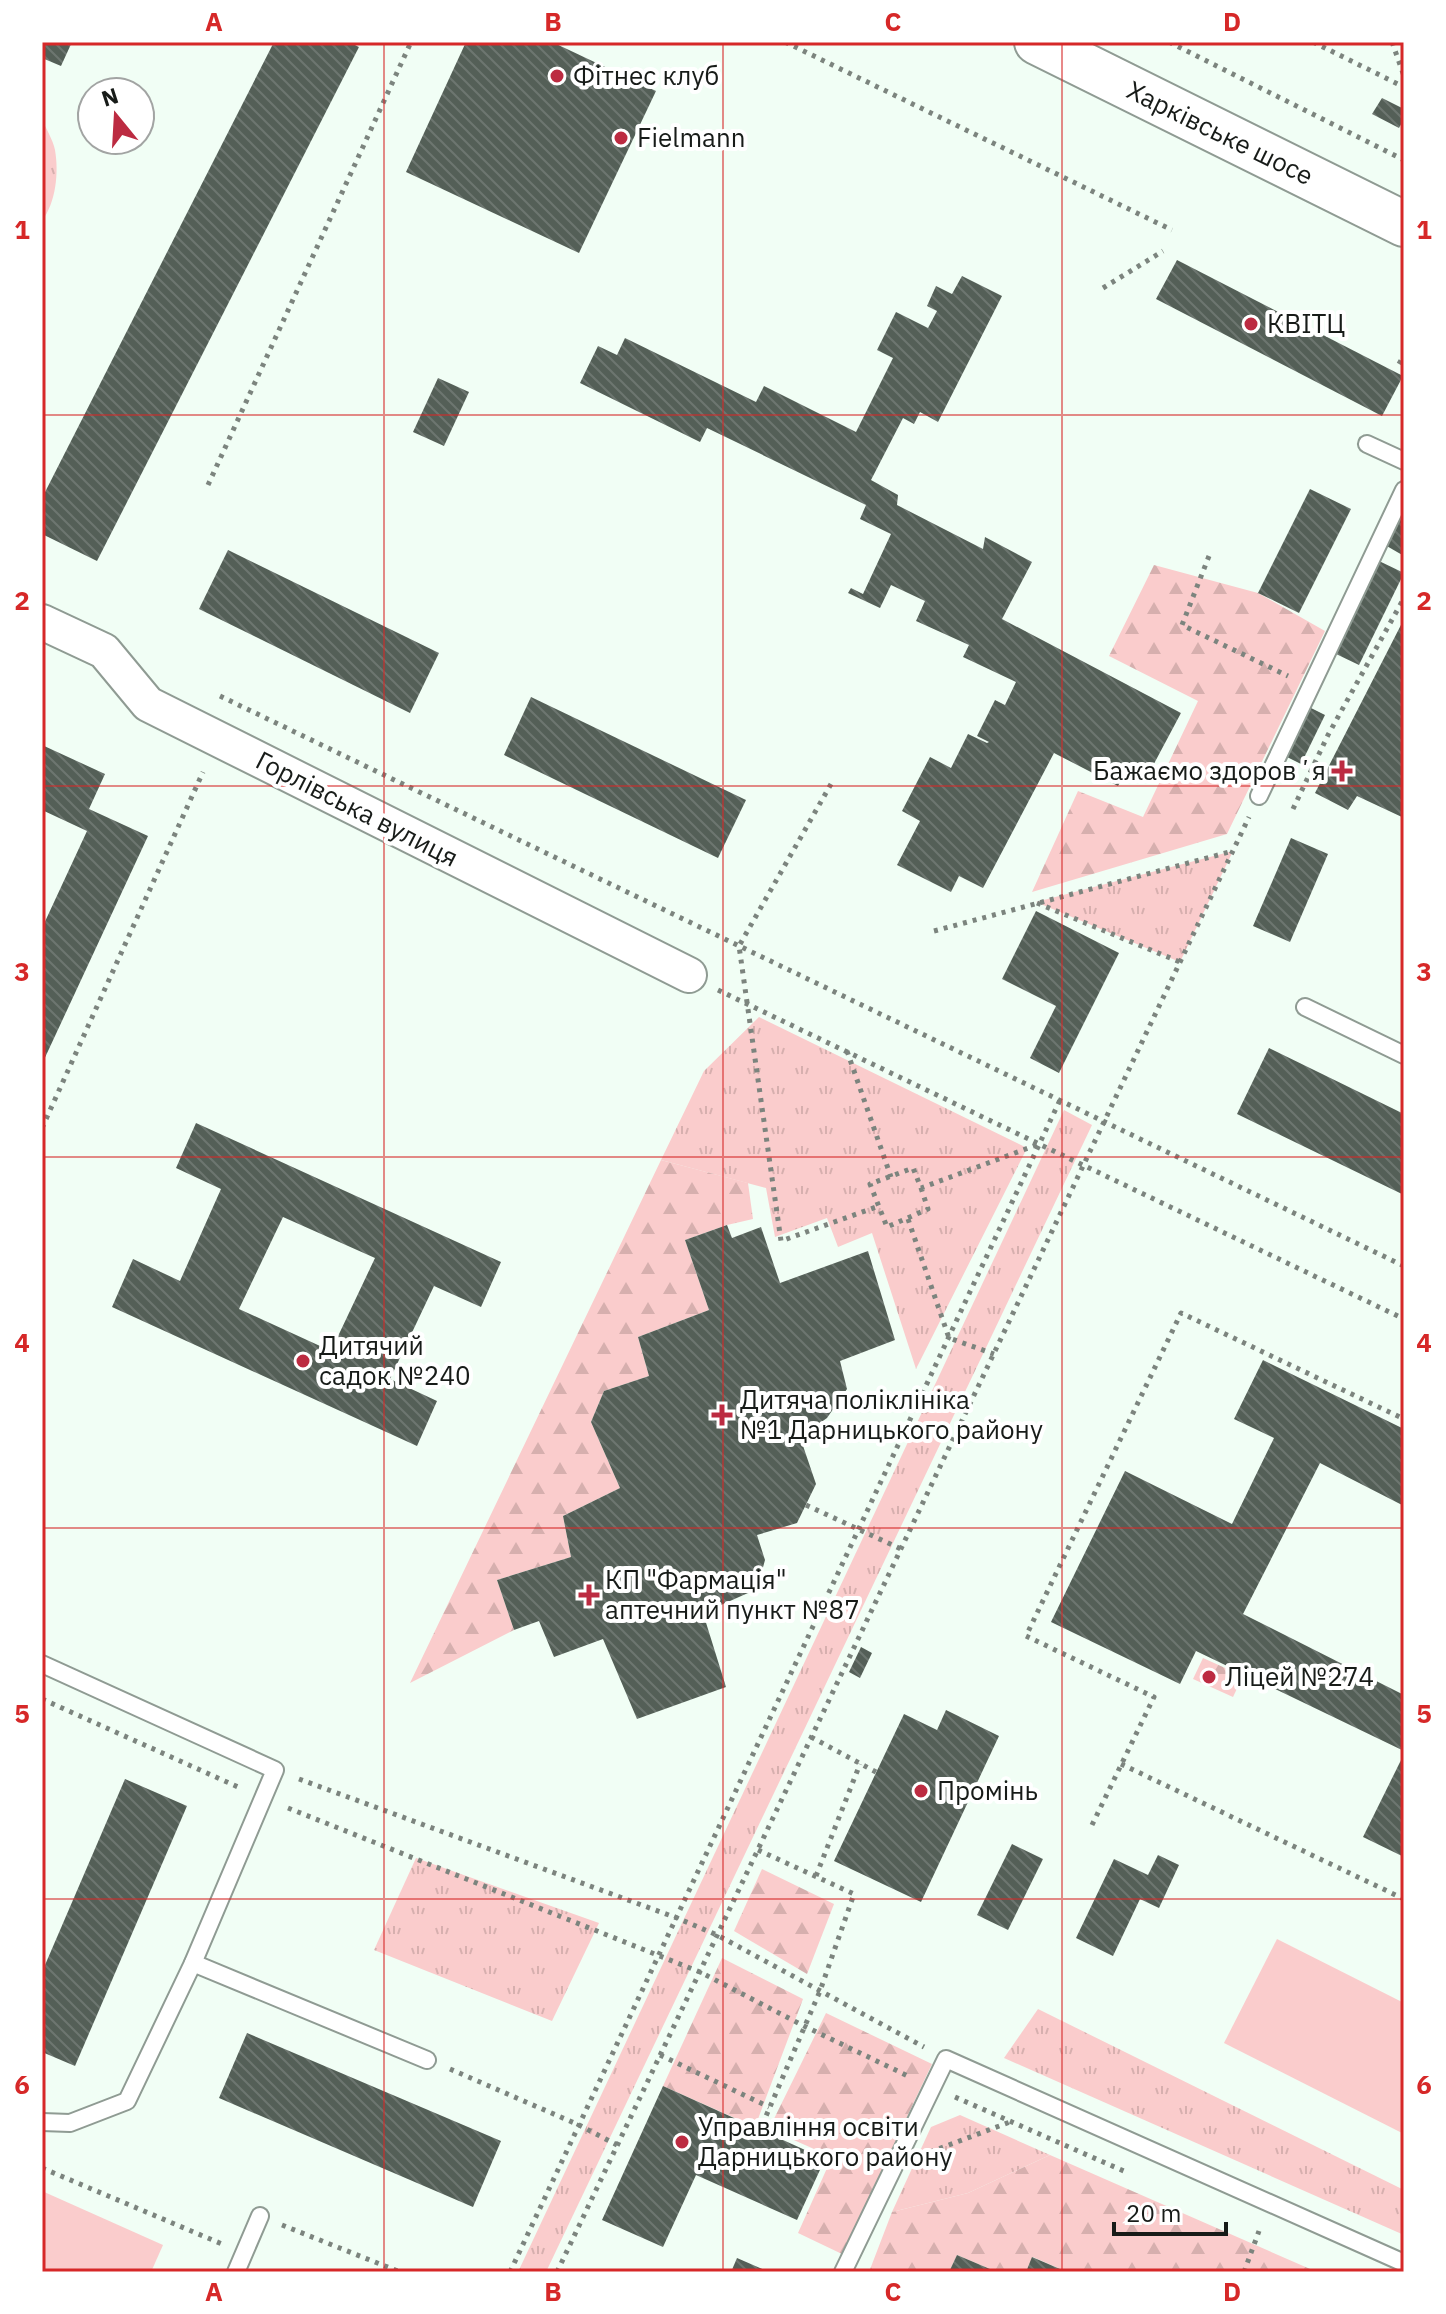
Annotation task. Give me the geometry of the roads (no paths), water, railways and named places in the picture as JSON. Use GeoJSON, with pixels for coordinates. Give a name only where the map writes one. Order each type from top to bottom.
{"type":"FeatureCollection","features":[{"type":"Feature","properties":{"kind":"main road","name":"Харківське шосе"},"geometry":{"type":"LineString","coordinates":[[1037,42],[1404,224]]}},
{"type":"Feature","properties":{"kind":"street","name":"Горлівська вулиця"},"geometry":{"type":"LineString","coordinates":[[42,622],[104,651],[148,704],[689,975]]}},
{"type":"Feature","properties":{"kind":"lane"},"geometry":{"type":"LineString","coordinates":[[1367,444],[1404,461]]}},
{"type":"Feature","properties":{"kind":"lane"},"geometry":{"type":"LineString","coordinates":[[1259,796],[1404,490]]}},
{"type":"Feature","properties":{"kind":"lane"},"geometry":{"type":"LineString","coordinates":[[1305,1007],[1404,1055]]}},
{"type":"Feature","properties":{"kind":"lane"},"geometry":{"type":"LineString","coordinates":[[42,1664],[275,1770],[193,1963],[127,2101],[70,2123],[42,2122]]}},
{"type":"Feature","properties":{"kind":"lane"},"geometry":{"type":"LineString","coordinates":[[193,1963],[427,2060]]}},
{"type":"Feature","properties":{"kind":"lane"},"geometry":{"type":"LineString","coordinates":[[843,2272],[946,2059],[1404,2263]]}},
{"type":"Feature","properties":{"kind":"lane"},"geometry":{"type":"LineString","coordinates":[[236,2272],[260,2216]]}},
{"type":"Feature","properties":{"kind":"place","name":"Фітнес клуб"},"geometry":{"type":"Point","coordinates":[557,76]}},
{"type":"Feature","properties":{"kind":"place","name":"Fielmann"},"geometry":{"type":"Point","coordinates":[621,138]}},
{"type":"Feature","properties":{"kind":"place","name":"КВІТЦ"},"geometry":{"type":"Point","coordinates":[1251,324]}},
{"type":"Feature","properties":{"kind":"place","name":"Бажаємо здоровʼя"},"geometry":{"type":"Point","coordinates":[1342,771]}},
{"type":"Feature","properties":{"kind":"place","name":"Дитячий садок №240"},"geometry":{"type":"Point","coordinates":[303,1361]}},
{"type":"Feature","properties":{"kind":"place","name":"Дитяча поліклініка №1 Дарницького району"},"geometry":{"type":"Point","coordinates":[722,1415]}},
{"type":"Feature","properties":{"kind":"place","name":"КП \"Фармація\" аптечний пункт №87"},"geometry":{"type":"Point","coordinates":[589,1595]}},
{"type":"Feature","properties":{"kind":"place","name":"Ліцей №274"},"geometry":{"type":"Point","coordinates":[1209,1677]}},
{"type":"Feature","properties":{"kind":"place","name":"Промінь"},"geometry":{"type":"Point","coordinates":[921,1791]}},
{"type":"Feature","properties":{"kind":"place","name":"Управління освіти Дарницького району"},"geometry":{"type":"Point","coordinates":[682,2142]}}]}
